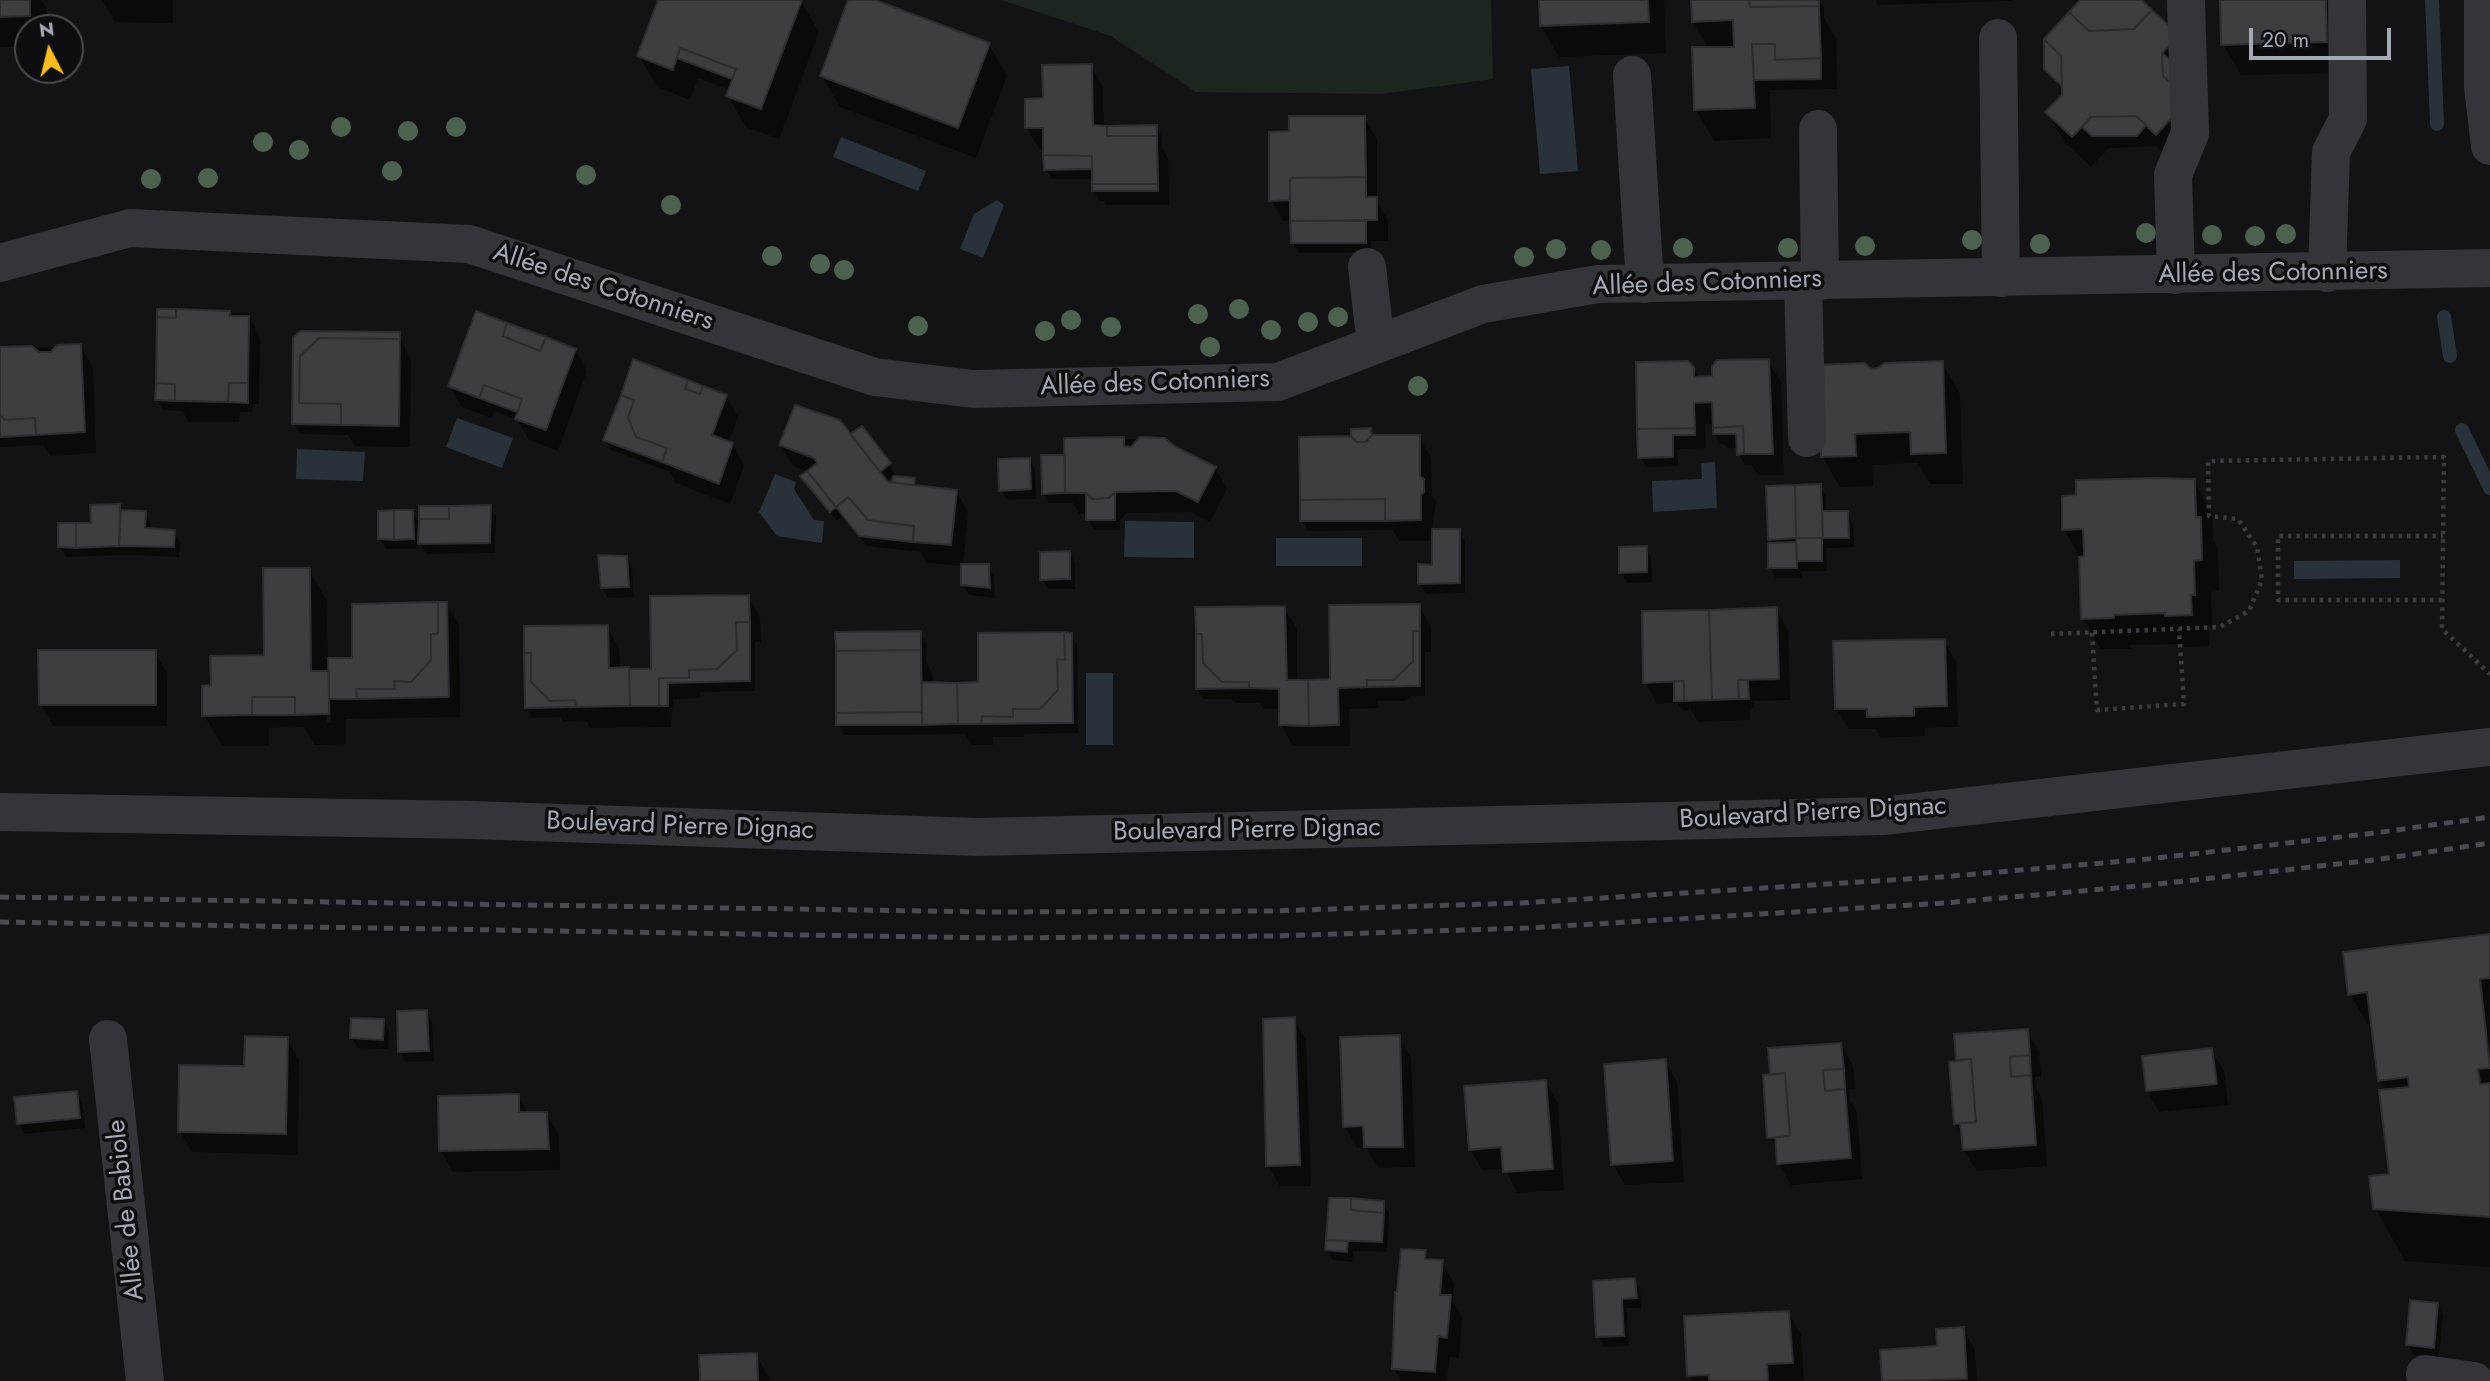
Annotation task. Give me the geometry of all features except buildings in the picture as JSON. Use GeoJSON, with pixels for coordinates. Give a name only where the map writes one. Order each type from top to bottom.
{"type":"FeatureCollection","features":[{"type":"Feature","properties":{"kind":"street"},"geometry":{"type":"LineString","coordinates":[[2327,273],[2331,152],[2348,119],[2347,0]]}},
{"type":"Feature","properties":{"kind":"street"},"geometry":{"type":"LineString","coordinates":[[2483,0],[2483,87],[2490,146]]}},
{"type":"Feature","properties":{"kind":"street"},"geometry":{"type":"LineString","coordinates":[[2176,275],[2173,175],[2190,133],[2186,1]]}},
{"type":"Feature","properties":{"kind":"street"},"geometry":{"type":"LineString","coordinates":[[1998,38],[2001,278]]}},
{"type":"Feature","properties":{"kind":"street"},"geometry":{"type":"LineString","coordinates":[[1632,75],[1645,284]]}},
{"type":"Feature","properties":{"kind":"street"},"geometry":{"type":"LineString","coordinates":[[1807,439],[1818,129]]}},
{"type":"Feature","properties":{"kind":"street","name":"Allée des Cotonniers"},"geometry":{"type":"LineString","coordinates":[[0,264],[130,228],[469,244],[875,377],[973,389],[1278,382],[1483,304],[1598,284],[2490,268]]}},
{"type":"Feature","properties":{"kind":"street"},"geometry":{"type":"LineString","coordinates":[[1367,267],[1376,345]]}},
{"type":"Feature","properties":{"kind":"street","name":"Boulevard Pierre Dignac"},"geometry":{"type":"LineString","coordinates":[[0,812],[459,820],[978,837],[1884,816],[2490,747]]}},
{"type":"Feature","properties":{"kind":"street","name":"Allée de Babiole"},"geometry":{"type":"LineString","coordinates":[[108,1039],[145,1381]]}},
{"type":"Feature","properties":{"kind":"street"},"geometry":{"type":"LineString","coordinates":[[2425,1374],[2474,1381]]}},
{"type":"Feature","properties":{"kind":"path"},"geometry":{"type":"LineString","coordinates":[[2051,634],[2220,627],[2249,611],[2262,580],[2257,547],[2238,519],[2209,516],[2208,461],[2444,457],[2442,629],[2490,674]]}},
{"type":"Feature","properties":{"kind":"path"},"geometry":{"type":"LineString","coordinates":[[2442,600],[2278,600],[2278,537],[2443,536]]}},
{"type":"Feature","properties":{"kind":"path"},"geometry":{"type":"LineString","coordinates":[[2092,633],[2097,710],[2184,704],[2179,629]]}},
{"type":"Feature","properties":{"kind":"shaded area"},"geometry":{"type":"Polygon","coordinates":[[[1001,0],[1491,0],[1493,79],[1381,94],[1196,92],[1111,36],[1001,0]]]}},
{"type":"Feature","properties":{"kind":"shaded area"},"geometry":{"type":"Polygon","coordinates":[[[1569,66],[1578,171],[1540,174],[1531,69],[1569,66]]]}},
{"type":"Feature","properties":{"kind":"shaded area"},"geometry":{"type":"Polygon","coordinates":[[[841,137],[926,171],[918,191],[833,157],[841,137]]]}},
{"type":"Feature","properties":{"kind":"shaded area"},"geometry":{"type":"Polygon","coordinates":[[[997,200],[1004,205],[983,258],[960,249],[974,214],[997,200]]]}},
{"type":"Feature","properties":{"kind":"shaded area"},"geometry":{"type":"Polygon","coordinates":[[[457,418],[513,438],[502,468],[446,447],[457,418]]]}},
{"type":"Feature","properties":{"kind":"shaded area"},"geometry":{"type":"Polygon","coordinates":[[[297,449],[365,452],[363,481],[296,479],[297,449]]]}},
{"type":"Feature","properties":{"kind":"shaded area"},"geometry":{"type":"Polygon","coordinates":[[[1715,462],[1717,508],[1653,512],[1652,481],[1702,479],[1701,463],[1715,462]]]}},
{"type":"Feature","properties":{"kind":"shaded area"},"geometry":{"type":"Polygon","coordinates":[[[775,474],[796,482],[794,489],[814,520],[824,521],[822,543],[777,536],[759,512],[775,474]]]}},
{"type":"Feature","properties":{"kind":"shaded area"},"geometry":{"type":"Polygon","coordinates":[[[1125,521],[1194,522],[1194,558],[1124,557],[1125,521]]]}},
{"type":"Feature","properties":{"kind":"shaded area"},"geometry":{"type":"Polygon","coordinates":[[[1276,538],[1362,538],[1362,566],[1276,566],[1276,538]]]}},
{"type":"Feature","properties":{"kind":"shaded area"},"geometry":{"type":"Polygon","coordinates":[[[2400,560],[2400,578],[2294,579],[2294,561],[2400,560]]]}},
{"type":"Feature","properties":{"kind":"shaded area"},"geometry":{"type":"Polygon","coordinates":[[[1086,673],[1113,673],[1113,745],[1086,745],[1086,673]]]}},
{"type":"Feature","properties":{"kind":"waterway"},"geometry":{"type":"LineString","coordinates":[[2432,0],[2437,124]]}},
{"type":"Feature","properties":{"kind":"waterway"},"geometry":{"type":"LineString","coordinates":[[2444,317],[2450,356]]}},
{"type":"Feature","properties":{"kind":"waterway"},"geometry":{"type":"LineString","coordinates":[[2462,430],[2490,488]]}},
{"type":"Feature","properties":{"kind":"railway"},"geometry":{"type":"LineString","coordinates":[[0,897],[991,912],[1269,911],[1521,903],[1941,877],[2148,859],[2490,817]]}},
{"type":"Feature","properties":{"kind":"railway"},"geometry":{"type":"LineString","coordinates":[[0,922],[994,938],[1269,936],[1528,928],[1944,903],[2150,885],[2374,860],[2490,843]]}}]}
